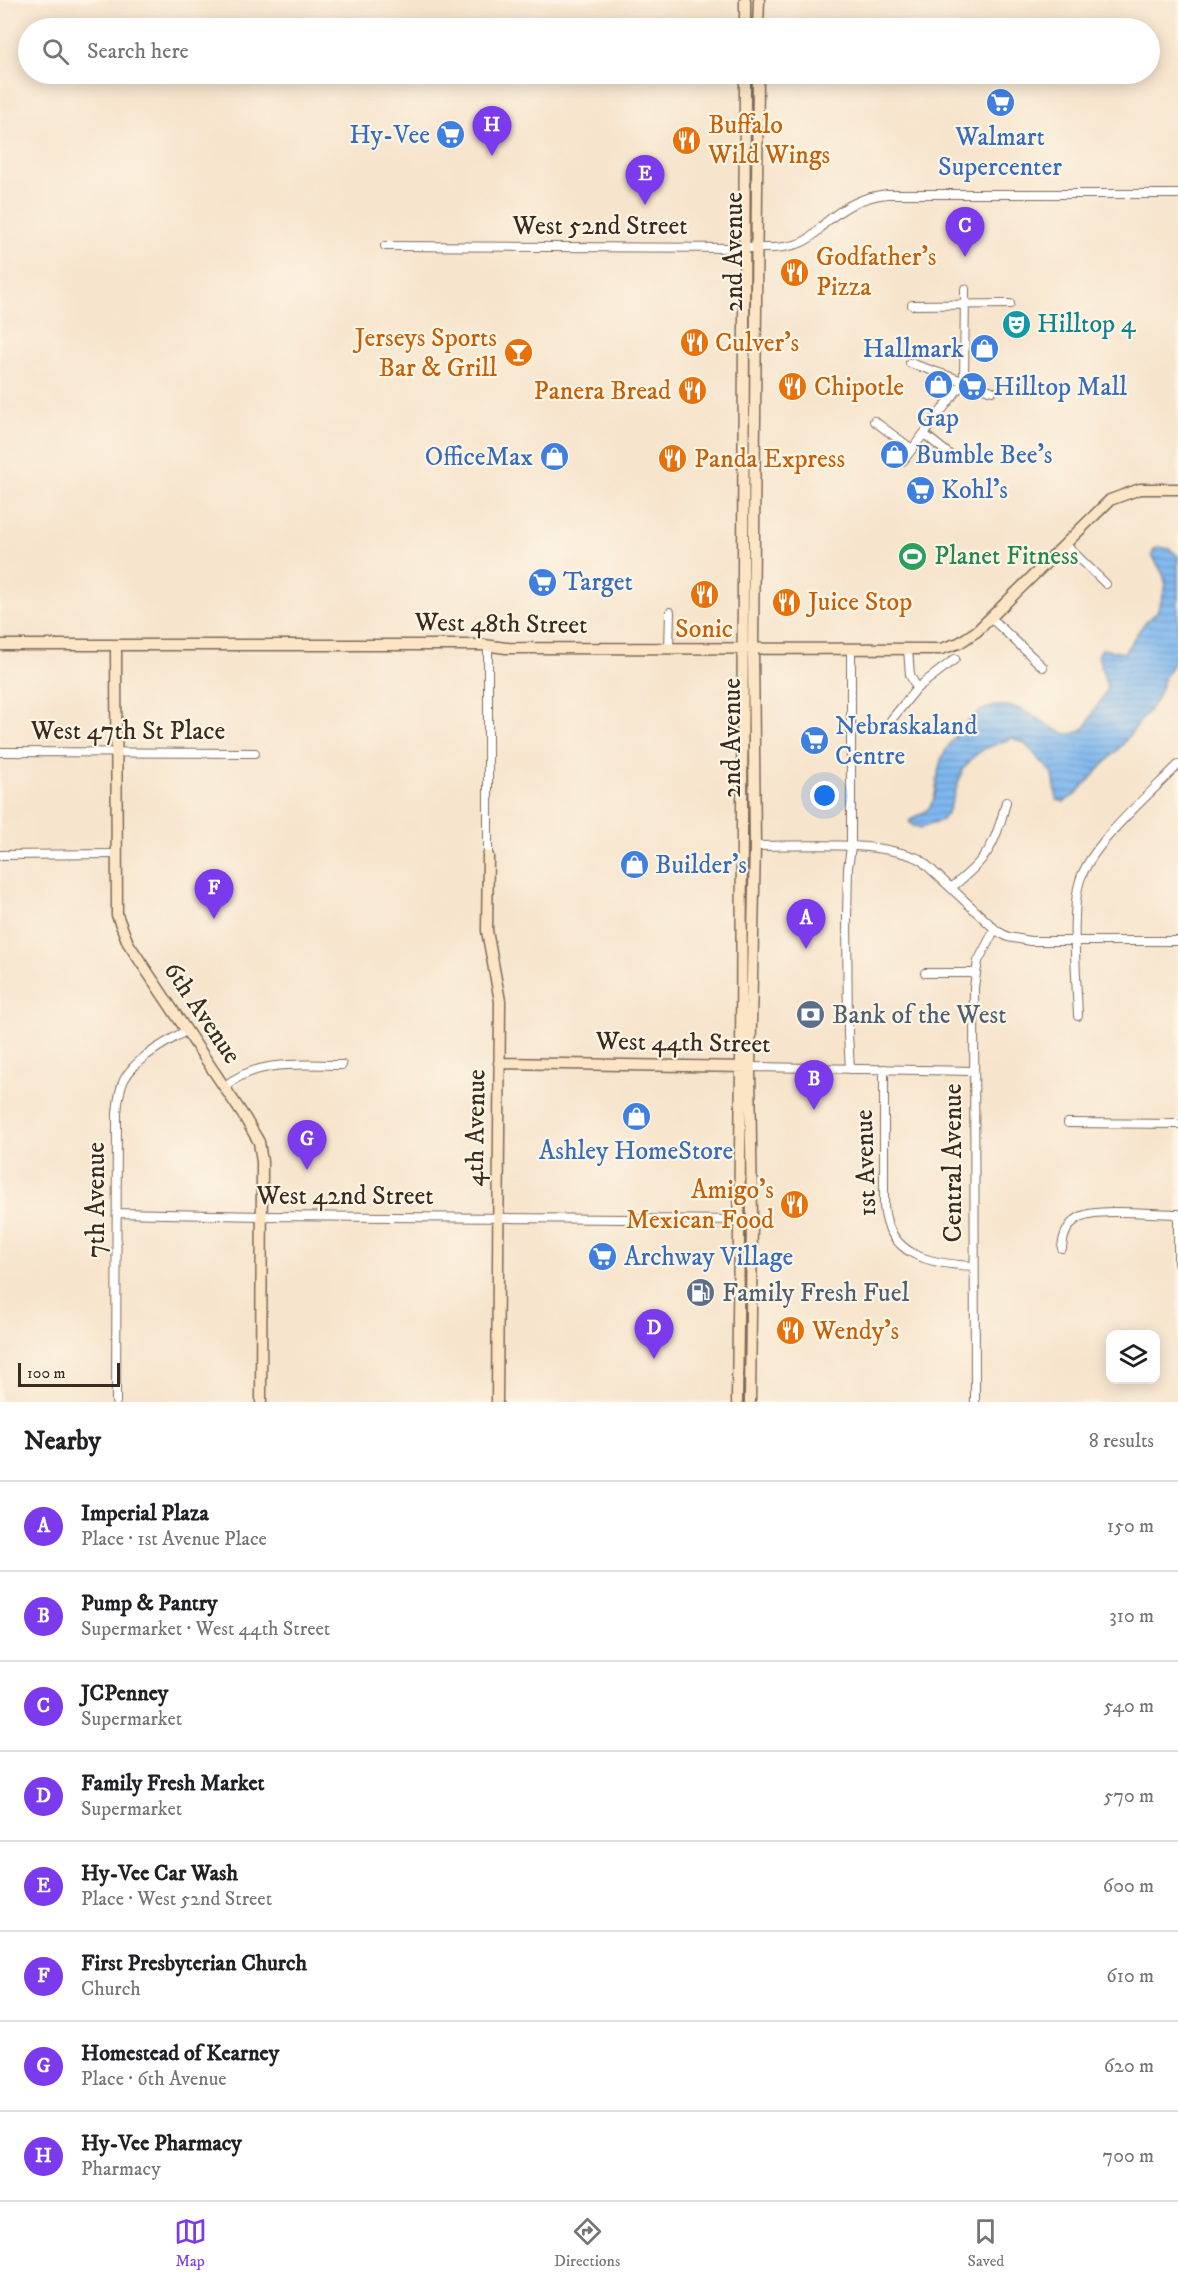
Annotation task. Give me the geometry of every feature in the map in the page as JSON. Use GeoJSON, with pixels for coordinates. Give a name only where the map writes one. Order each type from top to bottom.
{"type":"FeatureCollection","features":[{"type":"Feature","properties":{"kind":"street"},"geometry":{"type":"LineString","coordinates":[[745,0],[745,18]]}},
{"type":"Feature","properties":{"kind":"street"},"geometry":{"type":"LineString","coordinates":[[758,18],[759,0]]}},
{"type":"Feature","properties":{"kind":"street","name":"2nd Avenue"},"geometry":{"type":"LineString","coordinates":[[745,84],[744,248],[748,649],[746,1067],[752,1220],[750,1402]]}},
{"type":"Feature","properties":{"kind":"street","name":"2nd Avenue"},"geometry":{"type":"LineString","coordinates":[[737,1402],[740,1219],[755,846],[748,649],[757,248],[758,84]]}},
{"type":"Feature","properties":{"kind":"street","name":"West 52nd Street"},"geometry":{"type":"LineString","coordinates":[[385,246],[757,248],[795,245],[809,239],[836,214],[868,196],[1015,192],[1178,194]]}},
{"type":"Feature","properties":{"kind":"street"},"geometry":{"type":"LineString","coordinates":[[903,461],[964,381],[965,289]]}},
{"type":"Feature","properties":{"kind":"street"},"geometry":{"type":"LineString","coordinates":[[912,305],[1010,304]]}},
{"type":"Feature","properties":{"kind":"street"},"geometry":{"type":"LineString","coordinates":[[910,363],[992,391]]}},
{"type":"Feature","properties":{"kind":"street"},"geometry":{"type":"LineString","coordinates":[[874,421],[912,449]]}},
{"type":"Feature","properties":{"kind":"street"},"geometry":{"type":"LineString","coordinates":[[924,434],[949,454]]}},
{"type":"Feature","properties":{"kind":"street","name":"West 48th Street"},"geometry":{"type":"LineString","coordinates":[[0,645],[488,645],[506,648],[941,649],[959,643],[991,618],[1110,500],[1140,489],[1178,489]]}},
{"type":"Feature","properties":{"kind":"street"},"geometry":{"type":"LineString","coordinates":[[1065,544],[1106,584]]}},
{"type":"Feature","properties":{"kind":"street"},"geometry":{"type":"LineString","coordinates":[[669,649],[670,612]]}},
{"type":"Feature","properties":{"kind":"street"},"geometry":{"type":"LineString","coordinates":[[991,618],[1043,667]]}},
{"type":"Feature","properties":{"kind":"street","name":"6th Avenue"},"geometry":{"type":"LineString","coordinates":[[116,645],[117,915],[128,943],[225,1086],[259,1142],[262,1162],[261,1402]]}},
{"type":"Feature","properties":{"kind":"street"},"geometry":{"type":"LineString","coordinates":[[488,645],[488,856]]}},
{"type":"Feature","properties":{"kind":"street"},"geometry":{"type":"LineString","coordinates":[[850,1069],[847,928],[848,868],[851,847],[851,649]]}},
{"type":"Feature","properties":{"kind":"street"},"geometry":{"type":"LineString","coordinates":[[908,649],[910,675],[917,688]]}},
{"type":"Feature","properties":{"kind":"street"},"geometry":{"type":"LineString","coordinates":[[891,720],[917,688],[955,659]]}},
{"type":"Feature","properties":{"kind":"street","name":"West 47th St Place"},"geometry":{"type":"LineString","coordinates":[[0,752],[255,753]]}},
{"type":"Feature","properties":{"kind":"street"},"geometry":{"type":"LineString","coordinates":[[1078,1016],[1076,941],[1078,886],[1092,856],[1178,765]]}},
{"type":"Feature","properties":{"kind":"street"},"geometry":{"type":"LineString","coordinates":[[951,888],[989,853],[999,833],[1006,802]]}},
{"type":"Feature","properties":{"kind":"street"},"geometry":{"type":"LineString","coordinates":[[755,846],[851,847],[906,853],[920,859],[994,929],[1008,937],[1030,941],[1178,941]]}},
{"type":"Feature","properties":{"kind":"street"},"geometry":{"type":"LineString","coordinates":[[0,855],[117,854]]}},
{"type":"Feature","properties":{"kind":"street","name":"4th Avenue"},"geometry":{"type":"LineString","coordinates":[[488,856],[487,931],[500,1001],[497,1402]]}},
{"type":"Feature","properties":{"kind":"street","name":"Central Avenue"},"geometry":{"type":"LineString","coordinates":[[975,1402],[974,987],[982,951],[994,929]]}},
{"type":"Feature","properties":{"kind":"street"},"geometry":{"type":"LineString","coordinates":[[925,973],[976,973]]}},
{"type":"Feature","properties":{"kind":"street","name":"7th Avenue"},"geometry":{"type":"LineString","coordinates":[[116,1402],[117,1113],[124,1080],[137,1064],[187,1030]]}},
{"type":"Feature","properties":{"kind":"street","name":"West 44th Street"},"geometry":{"type":"LineString","coordinates":[[499,1063],[974,1071]]}},
{"type":"Feature","properties":{"kind":"street"},"geometry":{"type":"LineString","coordinates":[[225,1086],[236,1077],[255,1069],[275,1065],[342,1065]]}},
{"type":"Feature","properties":{"kind":"street","name":"1st Avenue"},"geometry":{"type":"LineString","coordinates":[[884,1069],[884,1206],[888,1226],[901,1245],[922,1258],[938,1263],[974,1266]]}},
{"type":"Feature","properties":{"kind":"street"},"geometry":{"type":"LineString","coordinates":[[1068,1124],[1178,1124]]}},
{"type":"Feature","properties":{"kind":"street","name":"West 42nd Street"},"geometry":{"type":"LineString","coordinates":[[117,1213],[752,1220]]}},
{"type":"Feature","properties":{"kind":"street"},"geometry":{"type":"LineString","coordinates":[[1062,1248],[1062,1238],[1080,1217],[1104,1213],[1178,1214]]}},
{"type":"Feature","properties":{"kind":"street"},"geometry":{"type":"LineString","coordinates":[[1178,1221],[1178,1263]]}},
{"type":"Feature","properties":{"kind":"water"},"geometry":{"type":"Polygon","coordinates":[[[1160,547],[1170,549],[1178,556],[1178,654],[1165,677],[1156,701],[1122,745],[1075,795],[1064,802],[1057,800],[1053,774],[1024,743],[1012,738],[984,749],[973,757],[963,769],[949,810],[942,820],[921,828],[912,825],[909,821],[931,805],[940,764],[946,749],[958,732],[979,712],[1001,706],[1016,708],[1064,733],[1075,733],[1088,724],[1107,687],[1098,655],[1102,649],[1124,653],[1143,625],[1157,612],[1166,585],[1163,574],[1152,555],[1154,549],[1160,547]]]}},
{"type":"Feature","properties":{"kind":"place","name":"Walmart Supercenter"},"geometry":{"type":"Point","coordinates":[1000,103]}},
{"type":"Feature","properties":{"kind":"place","name":"Hy-Vee"},"geometry":{"type":"Point","coordinates":[451,135]}},
{"type":"Feature","properties":{"kind":"place","name":"Buffalo Wild Wings"},"geometry":{"type":"Point","coordinates":[687,140]}},
{"type":"Feature","properties":{"kind":"place","name":"Hy-Vee Pharmacy"},"geometry":{"type":"Point","coordinates":[492,156]}},
{"type":"Feature","properties":{"kind":"place","name":"Hy-Vee Car Wash"},"geometry":{"type":"Point","coordinates":[645,205]}},
{"type":"Feature","properties":{"kind":"place","name":"JCPenney"},"geometry":{"type":"Point","coordinates":[965,257]}},
{"type":"Feature","properties":{"kind":"place","name":"Godfather's Pizza"},"geometry":{"type":"Point","coordinates":[795,272]}},
{"type":"Feature","properties":{"kind":"place","name":"Hilltop 4"},"geometry":{"type":"Point","coordinates":[1016,324]}},
{"type":"Feature","properties":{"kind":"place","name":"Culver's"},"geometry":{"type":"Point","coordinates":[694,343]}},
{"type":"Feature","properties":{"kind":"place","name":"Hallmark"},"geometry":{"type":"Point","coordinates":[985,349]}},
{"type":"Feature","properties":{"kind":"place","name":"Jerseys Sports Bar & Grill"},"geometry":{"type":"Point","coordinates":[518,353]}},
{"type":"Feature","properties":{"kind":"place","name":"Gap"},"geometry":{"type":"Point","coordinates":[938,384]}},
{"type":"Feature","properties":{"kind":"place","name":"Chipotle"},"geometry":{"type":"Point","coordinates":[793,387]}},
{"type":"Feature","properties":{"kind":"place","name":"Hilltop Mall"},"geometry":{"type":"Point","coordinates":[972,387]}},
{"type":"Feature","properties":{"kind":"place","name":"Panera Bread"},"geometry":{"type":"Point","coordinates":[692,391]}},
{"type":"Feature","properties":{"kind":"place","name":"Bumble Bee's"},"geometry":{"type":"Point","coordinates":[894,455]}},
{"type":"Feature","properties":{"kind":"place","name":"OfficeMax"},"geometry":{"type":"Point","coordinates":[554,457]}},
{"type":"Feature","properties":{"kind":"place","name":"Panda Express"},"geometry":{"type":"Point","coordinates":[673,459]}},
{"type":"Feature","properties":{"kind":"place","name":"Kohl's"},"geometry":{"type":"Point","coordinates":[920,490]}},
{"type":"Feature","properties":{"kind":"place","name":"Planet Fitness"},"geometry":{"type":"Point","coordinates":[913,556]}},
{"type":"Feature","properties":{"kind":"place","name":"Target"},"geometry":{"type":"Point","coordinates":[542,582]}},
{"type":"Feature","properties":{"kind":"place","name":"Sonic"},"geometry":{"type":"Point","coordinates":[704,595]}},
{"type":"Feature","properties":{"kind":"place","name":"Juice Stop"},"geometry":{"type":"Point","coordinates":[787,602]}},
{"type":"Feature","properties":{"kind":"place","name":"Nebraskaland Centre"},"geometry":{"type":"Point","coordinates":[814,741]}},
{"type":"Feature","properties":{"kind":"place","name":"Builder's"},"geometry":{"type":"Point","coordinates":[634,865]}},
{"type":"Feature","properties":{"kind":"place","name":"First Presbyterian Church"},"geometry":{"type":"Point","coordinates":[214,919]}},
{"type":"Feature","properties":{"kind":"place","name":"Imperial Plaza"},"geometry":{"type":"Point","coordinates":[806,949]}},
{"type":"Feature","properties":{"kind":"place","name":"Bank of the West"},"geometry":{"type":"Point","coordinates":[811,1015]}},
{"type":"Feature","properties":{"kind":"place","name":"Pump & Pantry"},"geometry":{"type":"Point","coordinates":[814,1110]}},
{"type":"Feature","properties":{"kind":"place","name":"Ashley HomeStore"},"geometry":{"type":"Point","coordinates":[636,1117]}},
{"type":"Feature","properties":{"kind":"place","name":"Homestead of Kearney"},"geometry":{"type":"Point","coordinates":[307,1170]}},
{"type":"Feature","properties":{"kind":"place","name":"Amigo's Mexican Food"},"geometry":{"type":"Point","coordinates":[795,1205]}},
{"type":"Feature","properties":{"kind":"place","name":"Archway Village"},"geometry":{"type":"Point","coordinates":[603,1257]}},
{"type":"Feature","properties":{"kind":"place","name":"Family Fresh Fuel"},"geometry":{"type":"Point","coordinates":[701,1293]}},
{"type":"Feature","properties":{"kind":"place","name":"Wendy's"},"geometry":{"type":"Point","coordinates":[791,1331]}},
{"type":"Feature","properties":{"kind":"place","name":"Family Fresh Market"},"geometry":{"type":"Point","coordinates":[654,1359]}}]}
